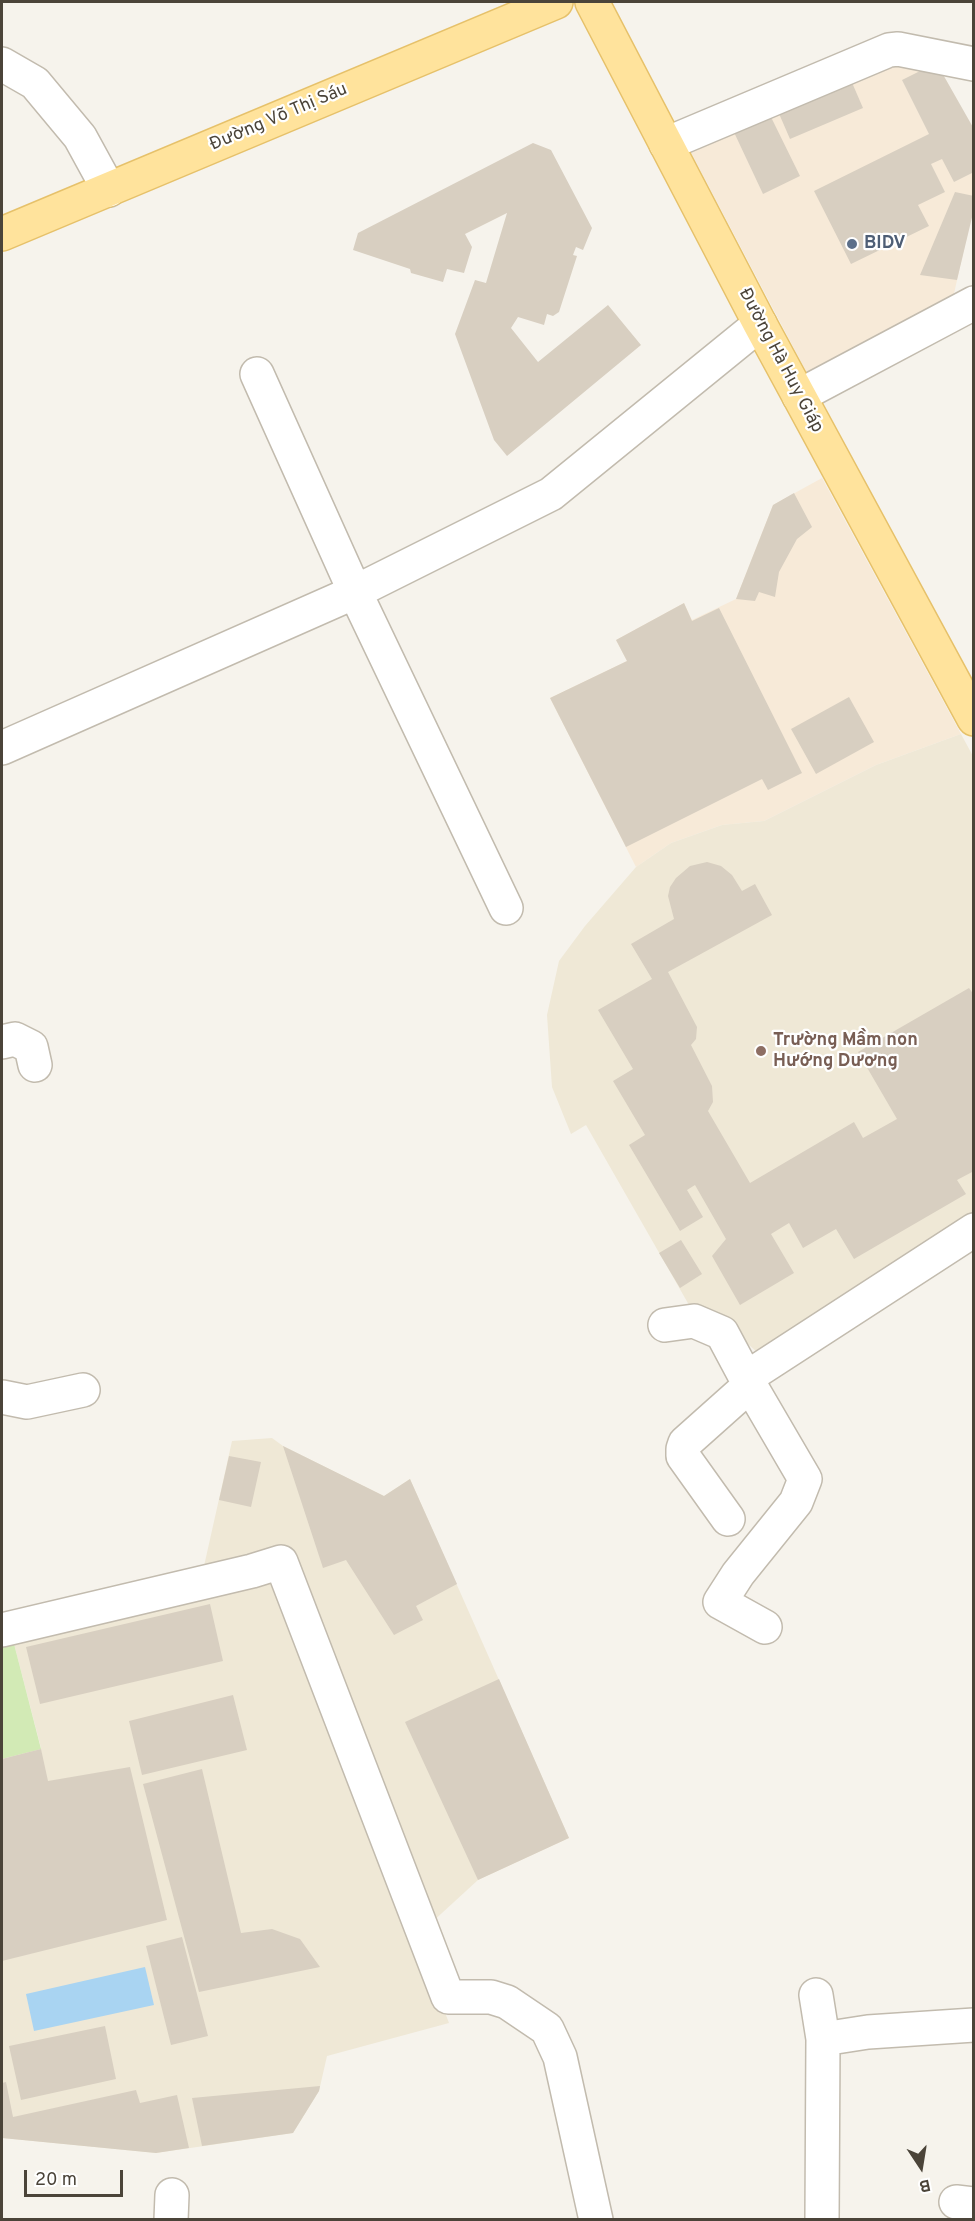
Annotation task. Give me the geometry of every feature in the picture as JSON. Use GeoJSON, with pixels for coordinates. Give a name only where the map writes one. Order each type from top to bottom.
{"type":"FeatureCollection","features":[{"type":"Feature","properties":{"kind":"main road","name":"Đường Võ Thị Sáu"},"geometry":{"type":"LineString","coordinates":[[2,234],[556,2]]}},
{"type":"Feature","properties":{"kind":"main road","name":"Đường Hà Huy Giáp"},"geometry":{"type":"LineString","coordinates":[[592,2],[760,324],[974,718]]}},
{"type":"Feature","properties":{"kind":"street"},"geometry":{"type":"LineString","coordinates":[[666,144],[889,50],[898,49],[974,64]]}},
{"type":"Feature","properties":{"kind":"street"},"geometry":{"type":"LineString","coordinates":[[2,64],[34,83],[80,137],[109,190]]}},
{"type":"Feature","properties":{"kind":"street"},"geometry":{"type":"LineString","coordinates":[[799,396],[974,303]]}},
{"type":"Feature","properties":{"kind":"street"},"geometry":{"type":"LineString","coordinates":[[2,748],[355,592],[551,494],[760,324]]}},
{"type":"Feature","properties":{"kind":"street"},"geometry":{"type":"LineString","coordinates":[[257,374],[355,592],[506,908]]}},
{"type":"Feature","properties":{"kind":"street"},"geometry":{"type":"LineString","coordinates":[[2,1042],[15,1039],[31,1047],[35,1065]]}},
{"type":"Feature","properties":{"kind":"street"},"geometry":{"type":"LineString","coordinates":[[728,1519],[683,1455],[686,1443],[748,1382],[974,1230]]}},
{"type":"Feature","properties":{"kind":"street"},"geometry":{"type":"LineString","coordinates":[[665,1325],[694,1321],[722,1333],[805,1479],[796,1502],[738,1574],[720,1602],[765,1627]]}},
{"type":"Feature","properties":{"kind":"street"},"geometry":{"type":"LineString","coordinates":[[2,1396],[27,1402],[83,1390]]}},
{"type":"Feature","properties":{"kind":"street"},"geometry":{"type":"LineString","coordinates":[[2,1630],[252,1571],[281,1562],[448,1997],[490,1997],[507,2002],[547,2029],[554,2041],[560,2057],[596,2220]]}},
{"type":"Feature","properties":{"kind":"street"},"geometry":{"type":"LineString","coordinates":[[816,1995],[823,2039],[822,2220]]}},
{"type":"Feature","properties":{"kind":"street"},"geometry":{"type":"LineString","coordinates":[[823,2039],[868,2032],[974,2025]]}},
{"type":"Feature","properties":{"kind":"shaded area","name":"BIDV"},"geometry":{"type":"Polygon","coordinates":[[[888,62],[941,71],[973,129],[973,209],[953,298],[809,377],[688,147],[888,62]]]}},
{"type":"Feature","properties":{"kind":"shaded area"},"geometry":{"type":"Polygon","coordinates":[[[822,478],[961,734],[876,765],[764,821],[722,825],[671,843],[636,867],[550,698],[627,661],[616,640],[684,603],[692,620],[736,599],[773,505],[822,478]]]}},
{"type":"Feature","properties":{"kind":"shaded area","name":"Trường Mầm non Hướng Dương"},"geometry":{"type":"Polygon","coordinates":[[[961,734],[974,758],[973,1215],[764,1358],[727,1326],[693,1312],[586,1125],[571,1134],[552,1087],[547,1015],[559,961],[585,926],[636,867],[671,843],[722,825],[764,821],[876,765],[961,734]]]}},
{"type":"Feature","properties":{"kind":"shaded area"},"geometry":{"type":"Polygon","coordinates":[[[272,1438],[283,1446],[384,1496],[410,1479],[569,1838],[478,1880],[430,1924],[288,1559],[202,1575],[232,1441],[272,1438]]]}},
{"type":"Feature","properties":{"kind":"shaded area"},"geometry":{"type":"Polygon","coordinates":[[[277,1571],[449,2023],[327,2056],[319,2091],[293,2133],[156,2153],[2,2138],[2,1759],[41,1748],[13,1640],[277,1571]]]}},
{"type":"Feature","properties":{"kind":"green space"},"geometry":{"type":"Polygon","coordinates":[[[13,1640],[41,1749],[2,1759],[2,1643],[13,1640]]]}},
{"type":"Feature","properties":{"kind":"water"},"geometry":{"type":"Polygon","coordinates":[[[145,1967],[154,2005],[34,2031],[26,1994],[145,1967]]]}},
{"type":"Feature","properties":{"kind":"building"},"geometry":{"type":"Polygon","coordinates":[[[928,67],[941,71],[974,129],[974,172],[954,182],[942,159],[931,164],[945,192],[918,205],[929,226],[851,264],[814,191],[929,134],[902,80],[928,67]]]}},
{"type":"Feature","properties":{"kind":"building"},"geometry":{"type":"Polygon","coordinates":[[[850,78],[863,108],[790,139],[777,109],[850,78]]]}},
{"type":"Feature","properties":{"kind":"building"},"geometry":{"type":"Polygon","coordinates":[[[769,113],[800,176],[763,194],[732,128],[769,113]]]}},
{"type":"Feature","properties":{"kind":"building"},"geometry":{"type":"Polygon","coordinates":[[[533,143],[551,150],[592,228],[583,250],[576,247],[573,255],[577,256],[559,312],[553,316],[547,314],[544,325],[518,317],[511,328],[538,362],[608,305],[641,345],[507,456],[494,440],[455,334],[475,280],[486,283],[507,213],[465,234],[472,247],[464,273],[447,269],[443,282],[411,273],[410,269],[353,250],[358,233],[533,143]]]}},
{"type":"Feature","properties":{"kind":"building"},"geometry":{"type":"Polygon","coordinates":[[[955,192],[974,196],[974,209],[957,280],[920,275],[955,192]]]}},
{"type":"Feature","properties":{"kind":"building"},"geometry":{"type":"Polygon","coordinates":[[[794,493],[812,527],[797,539],[779,572],[775,597],[759,592],[755,601],[736,599],[773,505],[794,493]]]}},
{"type":"Feature","properties":{"kind":"building"},"geometry":{"type":"Polygon","coordinates":[[[684,603],[692,621],[719,608],[802,773],[768,790],[762,779],[626,847],[550,698],[627,661],[616,640],[684,603]]]}},
{"type":"Feature","properties":{"kind":"building"},"geometry":{"type":"Polygon","coordinates":[[[849,697],[874,742],[816,774],[791,729],[849,697]]]}},
{"type":"Feature","properties":{"kind":"building"},"geometry":{"type":"Polygon","coordinates":[[[707,862],[721,866],[732,875],[742,891],[755,884],[772,915],[668,972],[697,1027],[696,1039],[691,1045],[712,1086],[713,1102],[708,1111],[750,1183],[854,1122],[863,1138],[897,1119],[858,1052],[969,988],[974,995],[974,1171],[957,1180],[966,1194],[854,1259],[836,1229],[803,1248],[789,1223],[771,1234],[794,1273],[740,1305],[712,1256],[726,1239],[695,1185],[687,1190],[703,1217],[680,1231],[629,1145],[645,1135],[613,1081],[633,1069],[598,1010],[652,979],[631,944],[674,919],[668,896],[670,887],[676,878],[690,866],[707,862]]]}},
{"type":"Feature","properties":{"kind":"building"},"geometry":{"type":"Polygon","coordinates":[[[681,1240],[702,1274],[680,1288],[659,1253],[681,1240]]]}},
{"type":"Feature","properties":{"kind":"building"},"geometry":{"type":"Polygon","coordinates":[[[283,1446],[384,1496],[410,1479],[457,1584],[416,1606],[423,1620],[394,1635],[346,1560],[323,1568],[283,1446]]]}},
{"type":"Feature","properties":{"kind":"building"},"geometry":{"type":"Polygon","coordinates":[[[229,1456],[261,1462],[251,1507],[219,1500],[229,1456]]]}},
{"type":"Feature","properties":{"kind":"building"},"geometry":{"type":"Polygon","coordinates":[[[210,1604],[223,1661],[40,1704],[26,1647],[210,1604]]]}},
{"type":"Feature","properties":{"kind":"building"},"geometry":{"type":"Polygon","coordinates":[[[499,1679],[569,1838],[478,1880],[405,1722],[499,1679]]]}},
{"type":"Feature","properties":{"kind":"building"},"geometry":{"type":"Polygon","coordinates":[[[233,1695],[247,1750],[142,1775],[129,1721],[233,1695]]]}},
{"type":"Feature","properties":{"kind":"building"},"geometry":{"type":"Polygon","coordinates":[[[41,1749],[48,1781],[130,1767],[167,1920],[2,1961],[2,1759],[41,1749]]]}},
{"type":"Feature","properties":{"kind":"building"},"geometry":{"type":"Polygon","coordinates":[[[202,1769],[241,1933],[272,1929],[300,1939],[320,1967],[199,1992],[143,1784],[202,1769]]]}},
{"type":"Feature","properties":{"kind":"building"},"geometry":{"type":"Polygon","coordinates":[[[182,1937],[208,2036],[171,2045],[146,1946],[182,1937]]]}},
{"type":"Feature","properties":{"kind":"building"},"geometry":{"type":"Polygon","coordinates":[[[105,2026],[116,2079],[21,2100],[9,2046],[105,2026]]]}},
{"type":"Feature","properties":{"kind":"building"},"geometry":{"type":"Polygon","coordinates":[[[6,2082],[13,2117],[136,2090],[140,2103],[177,2095],[189,2148],[156,2153],[2,2138],[2,2083],[6,2082]]]}},
{"type":"Feature","properties":{"kind":"building"},"geometry":{"type":"Polygon","coordinates":[[[320,2086],[293,2133],[202,2146],[192,2098],[320,2086]]]}},
{"type":"Feature","properties":{"kind":"place","name":"BIDV"},"geometry":{"type":"Point","coordinates":[852,244]}},
{"type":"Feature","properties":{"kind":"place","name":"Trường Mầm non Hướng Dương"},"geometry":{"type":"Point","coordinates":[761,1051]}}]}
